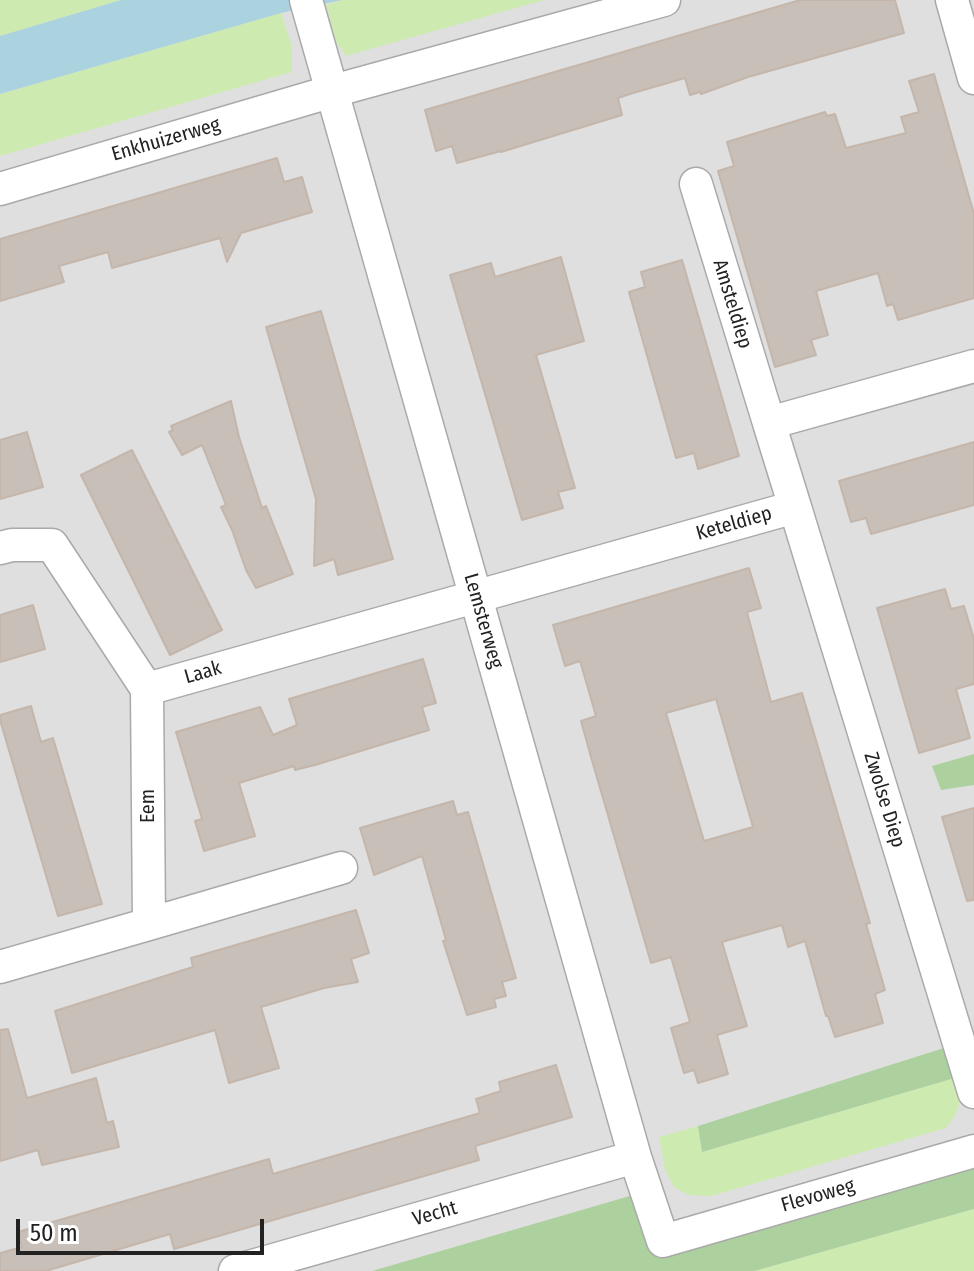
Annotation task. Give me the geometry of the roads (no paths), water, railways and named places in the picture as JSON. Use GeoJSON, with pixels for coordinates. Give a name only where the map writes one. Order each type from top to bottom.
{"type":"FeatureCollection","features":[{"type":"Feature","properties":{"kind":"street","name":"Lemsterweg"},"geometry":{"type":"LineString","coordinates":[[306,0],[635,1157],[663,1241]]}},
{"type":"Feature","properties":{"kind":"street"},"geometry":{"type":"LineString","coordinates":[[333,91],[664,0]]}},
{"type":"Feature","properties":{"kind":"street"},"geometry":{"type":"LineString","coordinates":[[952,0],[974,78]]}},
{"type":"Feature","properties":{"kind":"street","name":"Enkhuizerweg"},"geometry":{"type":"LineString","coordinates":[[0,189],[333,91]]}},
{"type":"Feature","properties":{"kind":"street","name":"Amsteldiep"},"geometry":{"type":"LineString","coordinates":[[696,184],[769,423]]}},
{"type":"Feature","properties":{"kind":"street"},"geometry":{"type":"LineString","coordinates":[[769,423],[974,366]]}},
{"type":"Feature","properties":{"kind":"street","name":"Keteldiep"},"geometry":{"type":"LineString","coordinates":[[476,596],[795,507],[769,423]]}},
{"type":"Feature","properties":{"kind":"street","name":"Zwolse Diep"},"geometry":{"type":"LineString","coordinates":[[795,507],[971,1073]]}},
{"type":"Feature","properties":{"kind":"street"},"geometry":{"type":"LineString","coordinates":[[0,548],[52,545],[147,689]]}},
{"type":"Feature","properties":{"kind":"street","name":"Laak"},"geometry":{"type":"LineString","coordinates":[[147,689],[476,596]]}},
{"type":"Feature","properties":{"kind":"street","name":"Eem"},"geometry":{"type":"LineString","coordinates":[[147,689],[149,924]]}},
{"type":"Feature","properties":{"kind":"street"},"geometry":{"type":"LineString","coordinates":[[0,967],[341,868]]}},
{"type":"Feature","properties":{"kind":"street","name":"Flevoweg"},"geometry":{"type":"LineString","coordinates":[[663,1241],[974,1151]]}},
{"type":"Feature","properties":{"kind":"street","name":"Vecht"},"geometry":{"type":"LineString","coordinates":[[235,1271],[635,1157]]}},
{"type":"Feature","properties":{"kind":"water"},"geometry":{"type":"Polygon","coordinates":[[[121,0],[342,0],[281,13],[0,94],[0,36],[121,0]]]}}]}
